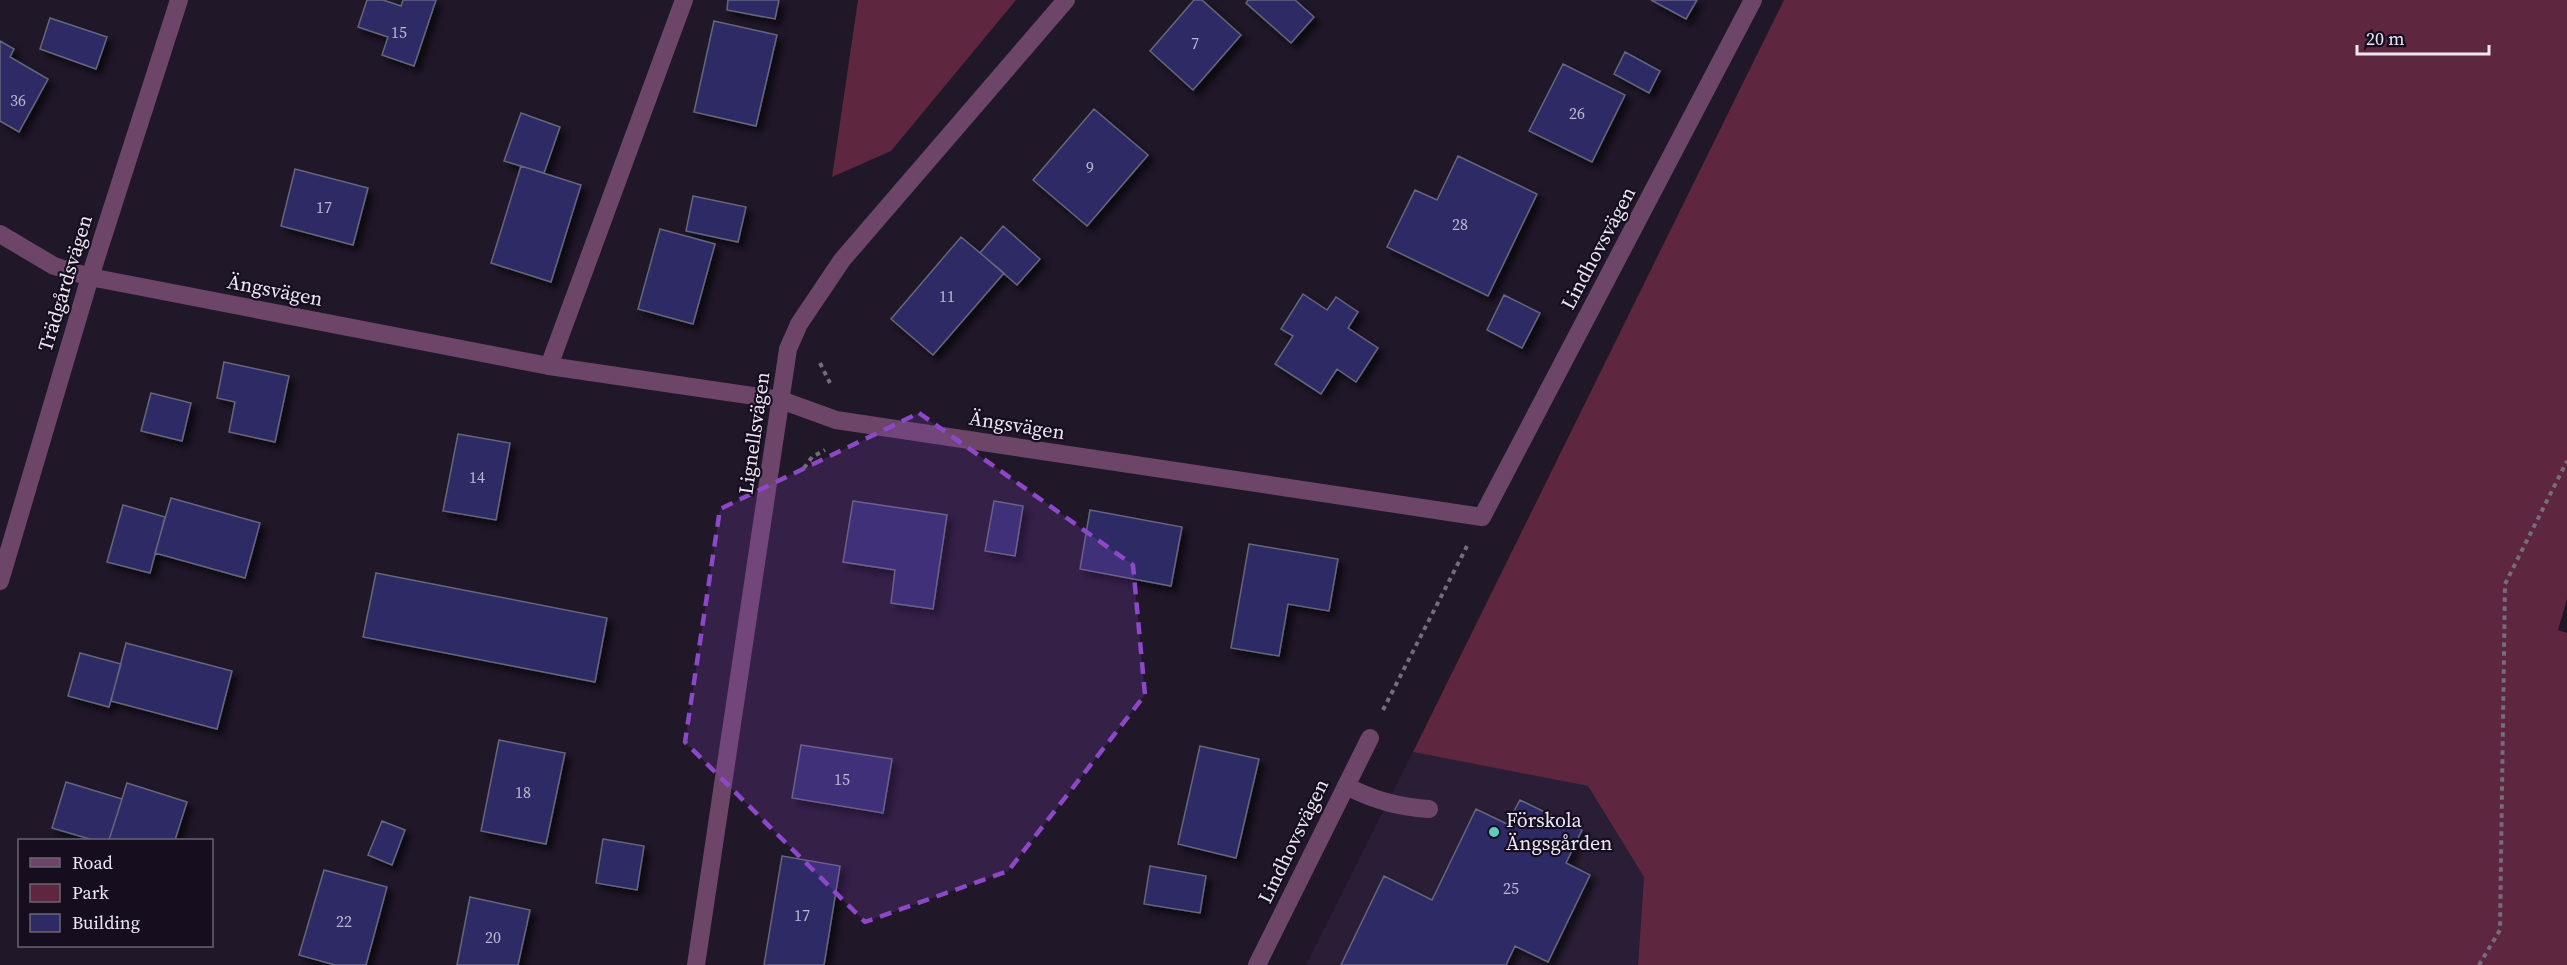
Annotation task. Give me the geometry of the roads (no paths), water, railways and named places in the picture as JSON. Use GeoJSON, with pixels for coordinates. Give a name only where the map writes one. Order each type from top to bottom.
{"type":"FeatureCollection","features":[{"type":"Feature","properties":{"kind":"street","name":"Trädgårdsvägen"},"geometry":{"type":"LineString","coordinates":[[0,581],[90,277],[179,0]]}},
{"type":"Feature","properties":{"kind":"street"},"geometry":{"type":"LineString","coordinates":[[549,366],[684,0]]}},
{"type":"Feature","properties":{"kind":"street","name":"Lignellsvägen"},"geometry":{"type":"LineString","coordinates":[[696,965],[788,349],[799,324],[842,260],[1065,0]]}},
{"type":"Feature","properties":{"kind":"street","name":"Lindhovsvägen"},"geometry":{"type":"LineString","coordinates":[[1482,517],[1753,0]]}},
{"type":"Feature","properties":{"kind":"street","name":"Ängsvägen"},"geometry":{"type":"LineString","coordinates":[[0,234],[54,266],[90,277],[549,366],[781,400],[836,420],[1482,517]]}},
{"type":"Feature","properties":{"kind":"street","name":"Lindhovsvägen"},"geometry":{"type":"LineString","coordinates":[[1257,965],[1370,738]]}},
{"type":"Feature","properties":{"kind":"street"},"geometry":{"type":"LineString","coordinates":[[1346,786],[1374,800],[1405,807],[1429,809]]}},
{"type":"Feature","properties":{"kind":"place","name":"Förskola Ängsgården"},"geometry":{"type":"Point","coordinates":[1494,832]}}]}
